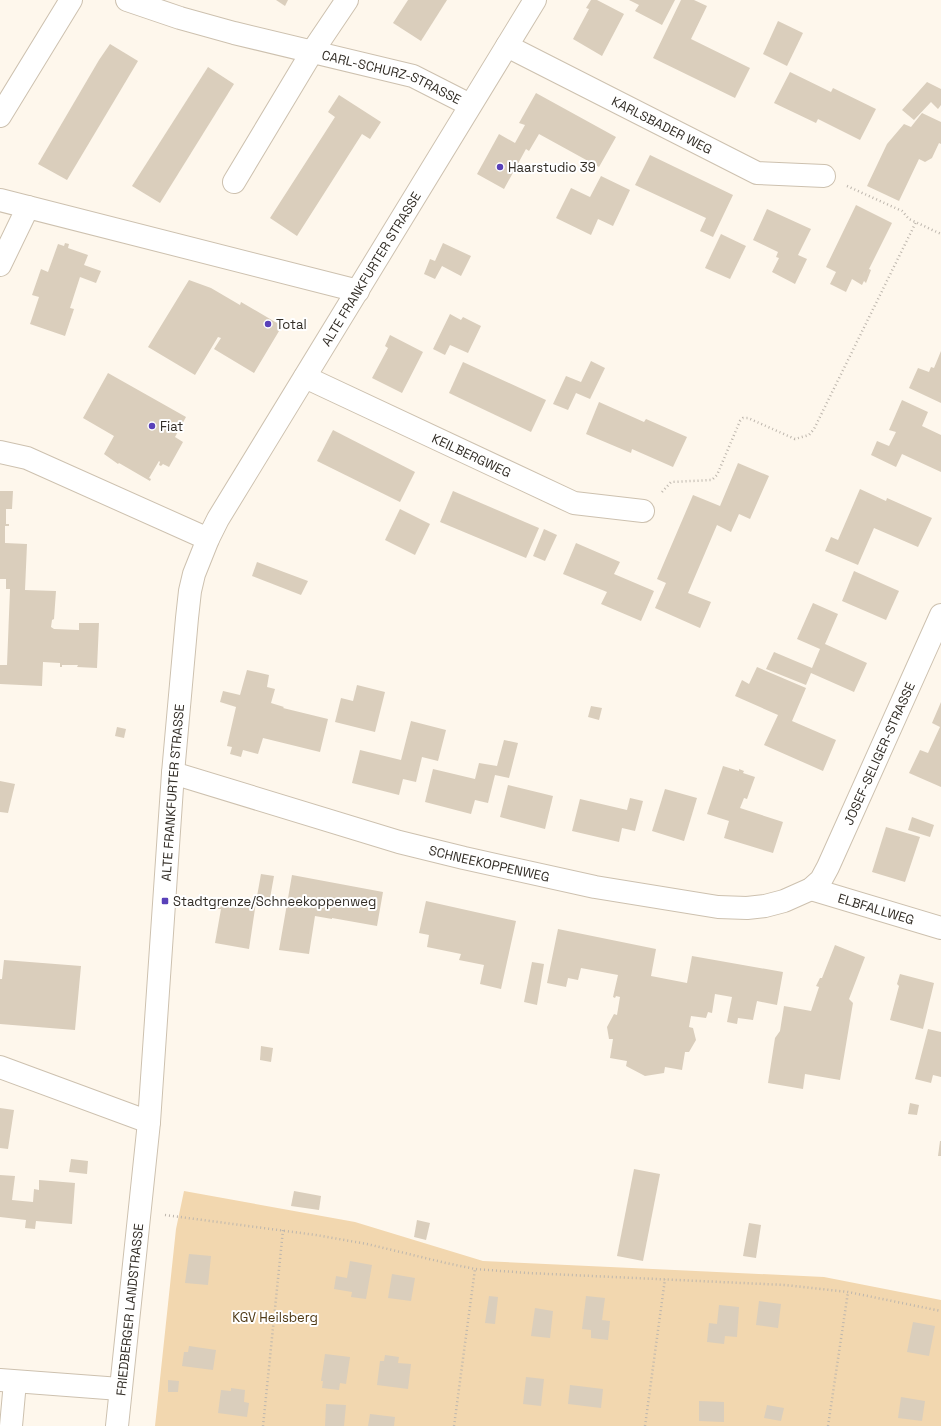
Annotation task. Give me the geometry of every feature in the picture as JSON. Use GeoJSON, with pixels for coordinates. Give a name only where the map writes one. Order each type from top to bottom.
{"type":"FeatureCollection","features":[{"type":"Feature","properties":{"kind":"street"},"geometry":{"type":"LineString","coordinates":[[0,116],[72,0]]}},
{"type":"Feature","properties":{"kind":"street","name":"CARL-SCHURZ-STRASSE"},"geometry":{"type":"LineString","coordinates":[[127,0],[234,33],[413,76],[470,104]]}},
{"type":"Feature","properties":{"kind":"street","name":"CARL-SCHURZ-STRASSE"},"geometry":{"type":"LineString","coordinates":[[234,182],[312,52],[347,0]]}},
{"type":"Feature","properties":{"kind":"street","name":"ALTE FRANKFURTER STRASSE"},"geometry":{"type":"LineString","coordinates":[[140,1202],[149,1122],[173,773],[190,591],[194,574],[208,539],[218,520],[470,104],[535,0]]}},
{"type":"Feature","properties":{"kind":"street","name":"KARLSBADER WEG"},"geometry":{"type":"LineString","coordinates":[[507,46],[757,173],[824,176]]}},
{"type":"Feature","properties":{"kind":"street"},"geometry":{"type":"LineString","coordinates":[[0,200],[358,291]]}},
{"type":"Feature","properties":{"kind":"street"},"geometry":{"type":"LineString","coordinates":[[0,265],[28,207]]}},
{"type":"Feature","properties":{"kind":"street","name":"KEILBERGWEG"},"geometry":{"type":"LineString","coordinates":[[305,377],[574,503],[644,511]]}},
{"type":"Feature","properties":{"kind":"street"},"geometry":{"type":"LineString","coordinates":[[0,452],[26,458],[208,539]]}},
{"type":"Feature","properties":{"kind":"street","name":"JOSEF-SELIGER-STRASSE"},"geometry":{"type":"LineString","coordinates":[[811,889],[821,880],[828,867],[941,615]]}},
{"type":"Feature","properties":{"kind":"street","name":"SCHNEEKOPPENWEG"},"geometry":{"type":"LineString","coordinates":[[173,773],[399,842],[464,858],[595,886],[718,907],[734,908],[765,906],[784,901],[811,889]]}},
{"type":"Feature","properties":{"kind":"street","name":"ELBFALLWEG"},"geometry":{"type":"LineString","coordinates":[[811,889],[941,928]]}},
{"type":"Feature","properties":{"kind":"street"},"geometry":{"type":"LineString","coordinates":[[0,1067],[149,1122]]}},
{"type":"Feature","properties":{"kind":"street","name":"FRIEDBERGER LANDSTRASSE"},"geometry":{"type":"LineString","coordinates":[[117,1426],[140,1202]]}},
{"type":"Feature","properties":{"kind":"street"},"geometry":{"type":"LineString","coordinates":[[11,1426],[8,1381],[120,1389]]}},
{"type":"Feature","properties":{"kind":"path"},"geometry":{"type":"LineString","coordinates":[[824,176],[902,211],[909,219],[941,234]]}},
{"type":"Feature","properties":{"kind":"path"},"geometry":{"type":"LineString","coordinates":[[644,511],[671,482],[712,480],[717,475],[740,421],[743,418],[748,418],[795,439],[809,435],[814,429],[916,222]]}},
{"type":"Feature","properties":{"kind":"path"},"geometry":{"type":"LineString","coordinates":[[140,1202],[283,1230],[367,1244],[475,1269],[528,1273],[785,1285],[848,1292],[941,1311]]}},
{"type":"Feature","properties":{"kind":"path"},"geometry":{"type":"LineString","coordinates":[[263,1426],[283,1230]]}},
{"type":"Feature","properties":{"kind":"path"},"geometry":{"type":"LineString","coordinates":[[454,1426],[475,1269]]}},
{"type":"Feature","properties":{"kind":"path"},"geometry":{"type":"LineString","coordinates":[[645,1426],[665,1279]]}},
{"type":"Feature","properties":{"kind":"path"},"geometry":{"type":"LineString","coordinates":[[828,1426],[848,1292]]}},
{"type":"Feature","properties":{"kind":"green space","name":"KGV Heilsberg"},"geometry":{"type":"Polygon","coordinates":[[[184,1191],[355,1222],[483,1261],[824,1277],[941,1300],[941,1426],[155,1426],[176,1229],[184,1191]]]}},
{"type":"Feature","properties":{"kind":"building"},"geometry":{"type":"Polygon","coordinates":[[[276,0],[288,0],[285,6],[276,0]]]}},
{"type":"Feature","properties":{"kind":"building"},"geometry":{"type":"Polygon","coordinates":[[[408,0],[447,0],[421,41],[393,23],[408,0]]]}},
{"type":"Feature","properties":{"kind":"building"},"geometry":{"type":"Polygon","coordinates":[[[591,0],[597,0],[624,14],[602,56],[573,39],[589,9],[586,8],[591,0]]]}},
{"type":"Feature","properties":{"kind":"building"},"geometry":{"type":"Polygon","coordinates":[[[629,0],[675,0],[662,25],[635,11],[639,5],[629,0]]]}},
{"type":"Feature","properties":{"kind":"building"},"geometry":{"type":"Polygon","coordinates":[[[681,0],[694,0],[707,6],[691,39],[750,68],[735,98],[653,58],[681,0]]]}},
{"type":"Feature","properties":{"kind":"building"},"geometry":{"type":"Polygon","coordinates":[[[778,21],[803,33],[787,66],[763,54],[778,21]]]}},
{"type":"Feature","properties":{"kind":"building"},"geometry":{"type":"Polygon","coordinates":[[[110,44],[138,61],[67,180],[38,164],[99,60],[110,44]]]}},
{"type":"Feature","properties":{"kind":"building"},"geometry":{"type":"Polygon","coordinates":[[[208,67],[234,84],[160,203],[132,186],[208,67]]]}},
{"type":"Feature","properties":{"kind":"building"},"geometry":{"type":"Polygon","coordinates":[[[790,72],[831,92],[833,88],[876,109],[860,140],[818,119],[816,123],[774,103],[790,72]]]}},
{"type":"Feature","properties":{"kind":"building"},"geometry":{"type":"Polygon","coordinates":[[[927,82],[941,89],[941,105],[938,109],[931,102],[914,120],[902,110],[927,82]]]}},
{"type":"Feature","properties":{"kind":"building"},"geometry":{"type":"Polygon","coordinates":[[[536,93],[616,137],[599,167],[539,134],[529,151],[526,149],[504,189],[477,174],[499,134],[515,143],[525,125],[519,123],[536,93]]]}},
{"type":"Feature","properties":{"kind":"building"},"geometry":{"type":"Polygon","coordinates":[[[339,95],[381,122],[370,139],[362,134],[297,236],[270,218],[335,117],[328,112],[339,95]]]}},
{"type":"Feature","properties":{"kind":"building"},"geometry":{"type":"Polygon","coordinates":[[[922,113],[941,122],[941,144],[939,143],[932,158],[925,162],[919,159],[899,201],[867,186],[887,144],[904,124],[911,127],[922,113]]]}},
{"type":"Feature","properties":{"kind":"building"},"geometry":{"type":"Polygon","coordinates":[[[650,155],[733,195],[713,237],[700,231],[706,218],[635,185],[650,155]]]}},
{"type":"Feature","properties":{"kind":"building"},"geometry":{"type":"Polygon","coordinates":[[[601,176],[630,190],[613,226],[598,219],[591,235],[556,218],[571,188],[590,197],[601,176]]]}},
{"type":"Feature","properties":{"kind":"building"},"geometry":{"type":"Polygon","coordinates":[[[856,205],[892,223],[869,269],[871,270],[866,283],[864,281],[862,285],[852,279],[846,292],[830,284],[836,272],[826,267],[856,205]]]}},
{"type":"Feature","properties":{"kind":"building"},"geometry":{"type":"Polygon","coordinates":[[[767,209],[811,229],[798,255],[807,259],[795,284],[772,272],[779,258],[776,257],[778,252],[753,240],[767,209]]]}},
{"type":"Feature","properties":{"kind":"building"},"geometry":{"type":"Polygon","coordinates":[[[721,234],[746,246],[730,279],[705,268],[721,234]]]}},
{"type":"Feature","properties":{"kind":"building"},"geometry":{"type":"Polygon","coordinates":[[[65,243],[69,244],[68,248],[88,255],[84,265],[101,271],[96,283],[80,277],[70,308],[74,309],[65,336],[30,324],[39,297],[32,295],[41,269],[48,272],[58,244],[64,246],[65,243]]]}},
{"type":"Feature","properties":{"kind":"building"},"geometry":{"type":"Polygon","coordinates":[[[443,243],[471,256],[461,276],[442,266],[435,279],[424,274],[430,259],[435,261],[443,243]]]}},
{"type":"Feature","properties":{"kind":"building"},"geometry":{"type":"Polygon","coordinates":[[[189,280],[211,288],[240,305],[241,302],[282,326],[254,373],[214,349],[221,338],[218,337],[195,375],[148,347],[189,280]]]}},
{"type":"Feature","properties":{"kind":"building"},"geometry":{"type":"Polygon","coordinates":[[[450,314],[461,320],[463,317],[481,326],[468,353],[450,345],[445,355],[433,349],[450,314]]]}},
{"type":"Feature","properties":{"kind":"building"},"geometry":{"type":"Polygon","coordinates":[[[390,335],[423,352],[402,393],[372,378],[388,348],[385,346],[390,335]]]}},
{"type":"Feature","properties":{"kind":"building"},"geometry":{"type":"Polygon","coordinates":[[[941,351],[941,403],[909,388],[918,368],[929,372],[931,367],[934,368],[941,351]]]}},
{"type":"Feature","properties":{"kind":"building"},"geometry":{"type":"Polygon","coordinates":[[[591,361],[605,368],[590,399],[576,393],[568,410],[553,404],[566,376],[581,382],[591,361]]]}},
{"type":"Feature","properties":{"kind":"building"},"geometry":{"type":"Polygon","coordinates":[[[463,362],[546,400],[531,432],[449,393],[463,362]]]}},
{"type":"Feature","properties":{"kind":"building"},"geometry":{"type":"Polygon","coordinates":[[[108,373],[186,417],[175,437],[183,442],[169,467],[163,464],[161,466],[159,465],[159,461],[149,478],[151,479],[150,481],[119,463],[118,464],[104,454],[114,436],[83,418],[108,373]]]}},
{"type":"Feature","properties":{"kind":"building"},"geometry":{"type":"Polygon","coordinates":[[[902,400],[928,412],[922,426],[941,435],[941,472],[902,454],[896,467],[871,455],[877,441],[889,446],[896,432],[889,430],[902,400]]]}},
{"type":"Feature","properties":{"kind":"building"},"geometry":{"type":"Polygon","coordinates":[[[599,402],[644,422],[646,419],[687,437],[673,467],[632,449],[631,453],[586,434],[599,402]]]}},
{"type":"Feature","properties":{"kind":"building"},"geometry":{"type":"Polygon","coordinates":[[[333,430],[415,472],[400,502],[317,461],[333,430]]]}},
{"type":"Feature","properties":{"kind":"building"},"geometry":{"type":"Polygon","coordinates":[[[738,463],[769,476],[750,519],[739,514],[731,532],[717,525],[688,593],[711,602],[700,628],[655,608],[666,583],[657,579],[693,495],[720,506],[738,463]]]}},
{"type":"Feature","properties":{"kind":"building"},"geometry":{"type":"Polygon","coordinates":[[[860,489],[886,501],[887,498],[932,518],[918,547],[874,528],[858,565],[825,551],[831,537],[838,540],[860,489]]]}},
{"type":"Feature","properties":{"kind":"building"},"geometry":{"type":"Polygon","coordinates":[[[0,491],[13,491],[12,509],[6,509],[6,524],[9,524],[9,526],[5,526],[5,543],[27,544],[25,590],[56,591],[54,619],[52,620],[51,627],[54,629],[79,630],[79,623],[99,623],[97,668],[77,667],[78,665],[62,665],[62,667],[60,667],[60,663],[43,662],[42,686],[0,684],[0,665],[7,665],[10,589],[6,589],[6,579],[0,579],[0,491]]]}},
{"type":"Feature","properties":{"kind":"building"},"geometry":{"type":"Polygon","coordinates":[[[453,491],[539,528],[526,558],[440,522],[453,491]]]}},
{"type":"Feature","properties":{"kind":"building"},"geometry":{"type":"Polygon","coordinates":[[[400,509],[430,524],[415,555],[385,540],[400,509]]]}},
{"type":"Feature","properties":{"kind":"building"},"geometry":{"type":"Polygon","coordinates":[[[544,529],[557,535],[545,561],[533,556],[544,529]]]}},
{"type":"Feature","properties":{"kind":"building"},"geometry":{"type":"Polygon","coordinates":[[[576,543],[620,562],[614,574],[654,591],[641,621],[601,604],[607,592],[563,574],[576,543]]]}},
{"type":"Feature","properties":{"kind":"building"},"geometry":{"type":"Polygon","coordinates":[[[257,562],[308,581],[301,595],[252,576],[257,562]]]}},
{"type":"Feature","properties":{"kind":"building"},"geometry":{"type":"Polygon","coordinates":[[[854,571],[899,591],[886,620],[842,601],[854,571]]]}},
{"type":"Feature","properties":{"kind":"building"},"geometry":{"type":"Polygon","coordinates":[[[813,603],[838,614],[825,644],[867,663],[854,692],[811,673],[806,685],[766,669],[774,652],[812,668],[820,649],[797,639],[813,603]]]}},
{"type":"Feature","properties":{"kind":"building"},"geometry":{"type":"Polygon","coordinates":[[[757,667],[806,688],[792,721],[836,740],[823,771],[764,745],[778,715],[735,696],[742,680],[749,684],[757,667]]]}},
{"type":"Feature","properties":{"kind":"building"},"geometry":{"type":"Polygon","coordinates":[[[247,670],[269,675],[267,687],[275,689],[271,703],[284,707],[283,708],[328,719],[320,752],[263,738],[258,754],[243,750],[241,757],[230,754],[232,747],[227,746],[236,707],[220,702],[223,691],[240,695],[247,670]]]}},
{"type":"Feature","properties":{"kind":"building"},"geometry":{"type":"Polygon","coordinates":[[[357,685],[385,692],[375,732],[335,722],[341,698],[353,701],[357,685]]]}},
{"type":"Feature","properties":{"kind":"building"},"geometry":{"type":"Polygon","coordinates":[[[941,702],[941,787],[909,773],[920,750],[928,753],[940,727],[932,723],[941,702]]]}},
{"type":"Feature","properties":{"kind":"building"},"geometry":{"type":"Polygon","coordinates":[[[591,706],[602,708],[599,720],[588,717],[591,706]]]}},
{"type":"Feature","properties":{"kind":"building"},"geometry":{"type":"Polygon","coordinates":[[[411,721],[446,730],[438,761],[422,757],[416,782],[403,779],[399,795],[352,783],[360,750],[401,760],[411,721]]]}},
{"type":"Feature","properties":{"kind":"building"},"geometry":{"type":"Polygon","coordinates":[[[117,727],[126,729],[124,738],[115,736],[117,727]]]}},
{"type":"Feature","properties":{"kind":"building"},"geometry":{"type":"Polygon","coordinates":[[[504,740],[518,743],[509,778],[495,775],[488,803],[475,800],[471,814],[425,802],[433,769],[475,779],[479,763],[497,766],[504,740]]]}},
{"type":"Feature","properties":{"kind":"building"},"geometry":{"type":"Polygon","coordinates":[[[723,766],[739,771],[739,769],[744,771],[743,773],[755,777],[747,799],[744,798],[740,808],[783,822],[773,853],[724,838],[729,821],[707,814],[723,766]]]}},
{"type":"Feature","properties":{"kind":"building"},"geometry":{"type":"Polygon","coordinates":[[[0,781],[15,784],[8,813],[0,812],[0,781]]]}},
{"type":"Feature","properties":{"kind":"building"},"geometry":{"type":"Polygon","coordinates":[[[508,785],[553,796],[545,829],[500,817],[508,785]]]}},
{"type":"Feature","properties":{"kind":"building"},"geometry":{"type":"Polygon","coordinates":[[[665,789],[697,798],[684,841],[652,831],[665,789]]]}},
{"type":"Feature","properties":{"kind":"building"},"geometry":{"type":"Polygon","coordinates":[[[630,798],[643,801],[635,831],[622,828],[619,842],[572,831],[580,799],[627,810],[630,798]]]}},
{"type":"Feature","properties":{"kind":"building"},"geometry":{"type":"Polygon","coordinates":[[[912,817],[934,825],[930,837],[908,830],[912,817]]]}},
{"type":"Feature","properties":{"kind":"building"},"geometry":{"type":"Polygon","coordinates":[[[886,827],[920,837],[905,882],[872,872],[886,827]]]}},
{"type":"Feature","properties":{"kind":"building"},"geometry":{"type":"Polygon","coordinates":[[[261,874],[274,876],[269,904],[256,902],[261,874]]]}},
{"type":"Feature","properties":{"kind":"building"},"geometry":{"type":"Polygon","coordinates":[[[292,875],[383,892],[377,926],[315,916],[309,954],[279,950],[292,875]]]}},
{"type":"Feature","properties":{"kind":"building"},"geometry":{"type":"Polygon","coordinates":[[[220,897],[256,902],[249,949],[215,943],[221,909],[218,909],[220,897]]]}},
{"type":"Feature","properties":{"kind":"building"},"geometry":{"type":"Polygon","coordinates":[[[426,901],[516,921],[501,989],[480,984],[484,965],[459,960],[461,954],[427,947],[429,935],[419,933],[426,901]]]}},
{"type":"Feature","properties":{"kind":"building"},"geometry":{"type":"Polygon","coordinates":[[[558,929],[656,949],[651,976],[687,983],[692,956],[783,972],[777,1005],[757,1001],[753,1020],[738,1018],[737,1024],[727,1022],[732,997],[715,994],[712,1013],[708,1012],[706,1018],[691,1016],[689,1027],[693,1028],[696,1040],[689,1052],[685,1052],[682,1070],[665,1067],[664,1073],[645,1076],[626,1066],[627,1061],[610,1058],[613,1039],[609,1039],[607,1027],[614,1014],[617,1015],[620,997],[613,997],[618,975],[581,968],[578,980],[568,978],[566,987],[547,983],[558,929]]]}},
{"type":"Feature","properties":{"kind":"building"},"geometry":{"type":"Polygon","coordinates":[[[835,945],[865,957],[849,999],[853,1003],[840,1080],[805,1074],[803,1089],[768,1083],[775,1038],[780,1031],[784,1006],[811,1011],[819,987],[816,986],[820,978],[822,978],[835,945]]]}},
{"type":"Feature","properties":{"kind":"building"},"geometry":{"type":"Polygon","coordinates":[[[4,960],[81,966],[75,1030],[0,1024],[0,979],[2,979],[4,960]]]}},
{"type":"Feature","properties":{"kind":"building"},"geometry":{"type":"Polygon","coordinates":[[[532,962],[544,964],[537,1005],[524,1002],[532,962]]]}},
{"type":"Feature","properties":{"kind":"building"},"geometry":{"type":"Polygon","coordinates":[[[900,974],[934,983],[923,1029],[890,1020],[899,986],[897,984],[900,974]]]}},
{"type":"Feature","properties":{"kind":"building"},"geometry":{"type":"Polygon","coordinates":[[[928,1029],[941,1032],[941,1077],[933,1075],[931,1083],[915,1079],[928,1029]]]}},
{"type":"Feature","properties":{"kind":"building"},"geometry":{"type":"Polygon","coordinates":[[[261,1046],[273,1048],[271,1062],[260,1060],[261,1046]]]}},
{"type":"Feature","properties":{"kind":"building"},"geometry":{"type":"Polygon","coordinates":[[[910,1103],[919,1105],[917,1115],[908,1114],[910,1103]]]}},
{"type":"Feature","properties":{"kind":"building"},"geometry":{"type":"Polygon","coordinates":[[[0,1108],[14,1110],[8,1149],[0,1148],[0,1108]]]}},
{"type":"Feature","properties":{"kind":"building"},"geometry":{"type":"Polygon","coordinates":[[[940,1141],[941,1156],[938,1156],[940,1141]]]}},
{"type":"Feature","properties":{"kind":"building"},"geometry":{"type":"Polygon","coordinates":[[[71,1159],[88,1161],[87,1174],[69,1172],[71,1159]]]}},
{"type":"Feature","properties":{"kind":"building"},"geometry":{"type":"Polygon","coordinates":[[[634,1169],[660,1174],[643,1261],[617,1256],[634,1169]]]}},
{"type":"Feature","properties":{"kind":"building"},"geometry":{"type":"Polygon","coordinates":[[[0,1175],[15,1176],[12,1200],[33,1202],[34,1189],[39,1190],[39,1180],[75,1183],[72,1224],[36,1221],[35,1229],[25,1228],[26,1220],[0,1217],[0,1175]]]}},
{"type":"Feature","properties":{"kind":"building"},"geometry":{"type":"Polygon","coordinates":[[[294,1191],[321,1196],[319,1210],[291,1206],[294,1191]]]}},
{"type":"Feature","properties":{"kind":"building"},"geometry":{"type":"Polygon","coordinates":[[[417,1220],[430,1223],[426,1240],[414,1237],[417,1220]]]}},
{"type":"Feature","properties":{"kind":"building"},"geometry":{"type":"Polygon","coordinates":[[[749,1223],[761,1225],[756,1258],[743,1256],[749,1223]]]}},
{"type":"Feature","properties":{"kind":"building"},"geometry":{"type":"Polygon","coordinates":[[[189,1254],[211,1256],[208,1285],[185,1283],[189,1254]]]}},
{"type":"Feature","properties":{"kind":"building"},"geometry":{"type":"Polygon","coordinates":[[[350,1261],[372,1265],[366,1299],[351,1297],[352,1292],[334,1289],[336,1276],[347,1278],[350,1261]]]}},
{"type":"Feature","properties":{"kind":"building"},"geometry":{"type":"Polygon","coordinates":[[[392,1274],[415,1278],[411,1301],[388,1298],[392,1274]]]}},
{"type":"Feature","properties":{"kind":"building"},"geometry":{"type":"Polygon","coordinates":[[[489,1296],[498,1297],[495,1324],[485,1323],[489,1296]]]}},
{"type":"Feature","properties":{"kind":"building"},"geometry":{"type":"Polygon","coordinates":[[[586,1296],[605,1298],[602,1320],[610,1321],[608,1340],[591,1338],[591,1330],[582,1329],[586,1296]]]}},
{"type":"Feature","properties":{"kind":"building"},"geometry":{"type":"Polygon","coordinates":[[[759,1301],[781,1304],[778,1328],[756,1325],[759,1301]]]}},
{"type":"Feature","properties":{"kind":"building"},"geometry":{"type":"Polygon","coordinates":[[[719,1305],[739,1307],[737,1337],[725,1336],[724,1344],[707,1342],[709,1323],[717,1324],[719,1305]]]}},
{"type":"Feature","properties":{"kind":"building"},"geometry":{"type":"Polygon","coordinates":[[[535,1308],[553,1311],[550,1338],[531,1336],[535,1308]]]}},
{"type":"Feature","properties":{"kind":"building"},"geometry":{"type":"Polygon","coordinates":[[[913,1322],[935,1326],[929,1356],[907,1352],[913,1322]]]}},
{"type":"Feature","properties":{"kind":"building"},"geometry":{"type":"Polygon","coordinates":[[[189,1346],[216,1350],[213,1370],[182,1366],[184,1352],[188,1352],[189,1346]]]}},
{"type":"Feature","properties":{"kind":"building"},"geometry":{"type":"Polygon","coordinates":[[[325,1354],[350,1357],[346,1384],[340,1383],[339,1390],[322,1388],[323,1381],[321,1381],[325,1354]]]}},
{"type":"Feature","properties":{"kind":"building"},"geometry":{"type":"Polygon","coordinates":[[[385,1355],[399,1357],[398,1363],[411,1364],[408,1389],[377,1385],[380,1361],[384,1361],[385,1355]]]}},
{"type":"Feature","properties":{"kind":"building"},"geometry":{"type":"Polygon","coordinates":[[[526,1377],[544,1379],[541,1406],[523,1404],[526,1377]]]}},
{"type":"Feature","properties":{"kind":"building"},"geometry":{"type":"Polygon","coordinates":[[[168,1380],[179,1381],[178,1392],[168,1392],[168,1380]]]}},
{"type":"Feature","properties":{"kind":"building"},"geometry":{"type":"Polygon","coordinates":[[[570,1385],[603,1389],[601,1408],[568,1404],[570,1385]]]}},
{"type":"Feature","properties":{"kind":"building"},"geometry":{"type":"Polygon","coordinates":[[[231,1388],[245,1390],[244,1402],[249,1403],[247,1417],[218,1413],[221,1390],[231,1391],[231,1388]]]}},
{"type":"Feature","properties":{"kind":"building"},"geometry":{"type":"Polygon","coordinates":[[[901,1397],[925,1401],[922,1421],[898,1418],[901,1397]]]}},
{"type":"Feature","properties":{"kind":"building"},"geometry":{"type":"Polygon","coordinates":[[[699,1401],[724,1402],[724,1422],[699,1421],[699,1401]]]}},
{"type":"Feature","properties":{"kind":"building"},"geometry":{"type":"Polygon","coordinates":[[[326,1404],[346,1405],[344,1426],[325,1426],[326,1404]]]}},
{"type":"Feature","properties":{"kind":"building"},"geometry":{"type":"Polygon","coordinates":[[[767,1405],[784,1408],[781,1421],[764,1418],[767,1405]]]}},
{"type":"Feature","properties":{"kind":"building"},"geometry":{"type":"Polygon","coordinates":[[[370,1414],[395,1417],[394,1426],[368,1426],[370,1414]]]}},
{"type":"Feature","properties":{"kind":"place","name":"Haarstudio 39"},"geometry":{"type":"Point","coordinates":[500,167]}},
{"type":"Feature","properties":{"kind":"place","name":"Total"},"geometry":{"type":"Point","coordinates":[268,324]}},
{"type":"Feature","properties":{"kind":"place","name":"Fiat"},"geometry":{"type":"Point","coordinates":[152,426]}},
{"type":"Feature","properties":{"kind":"place","name":"Stadtgrenze/Schneekoppenweg"},"geometry":{"type":"Point","coordinates":[165,901]}}]}
